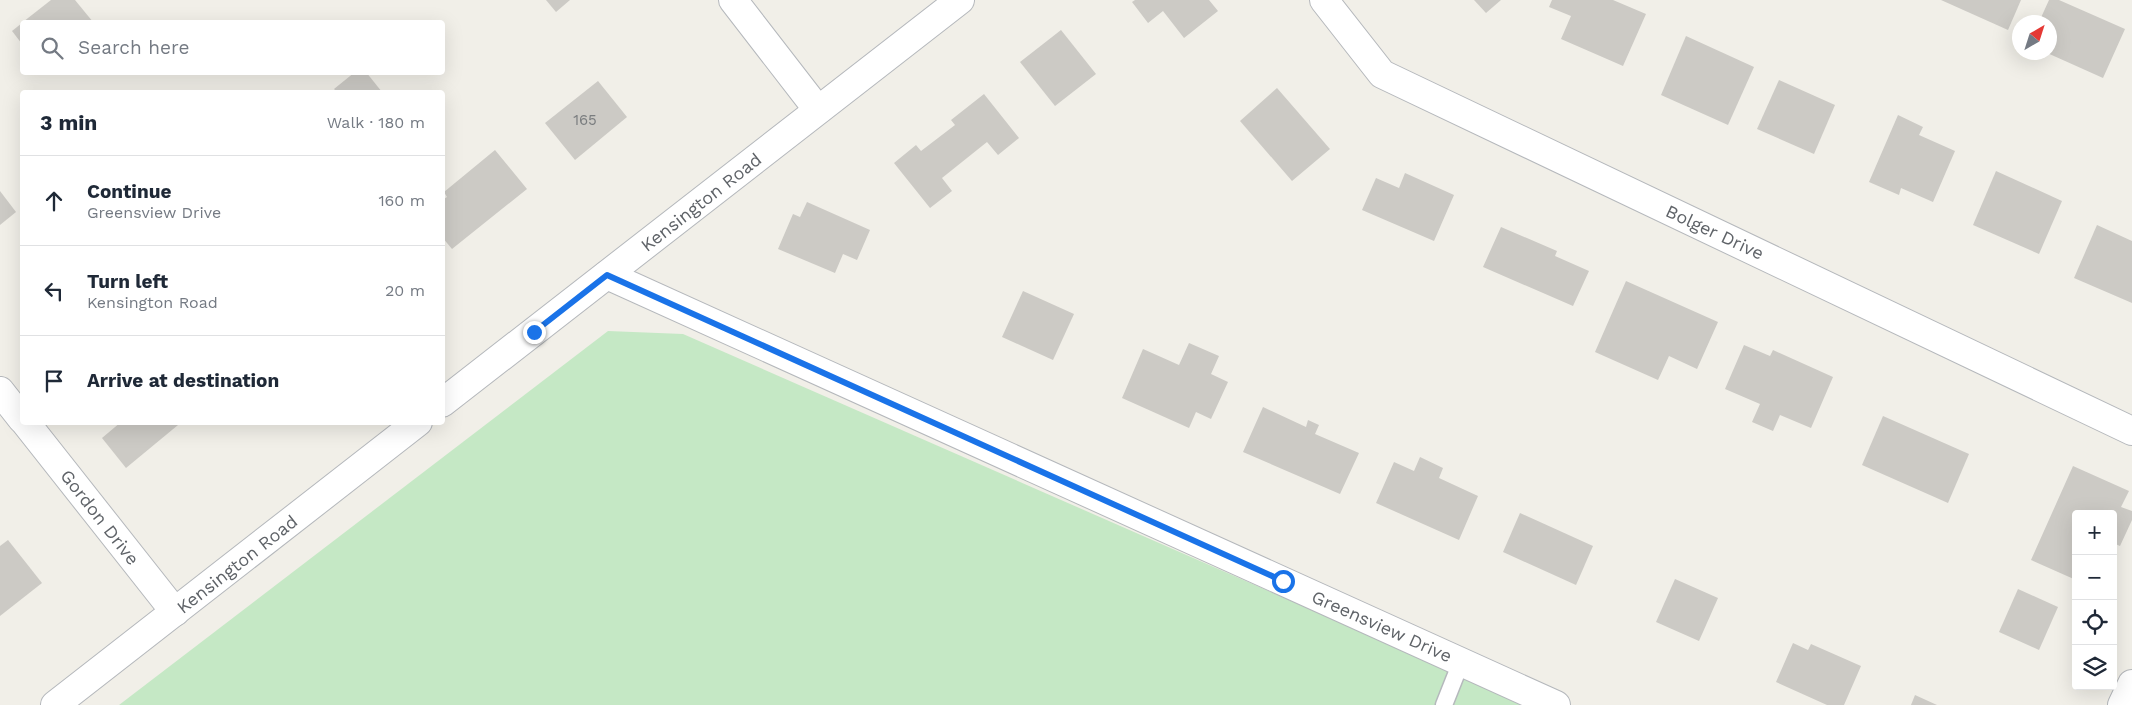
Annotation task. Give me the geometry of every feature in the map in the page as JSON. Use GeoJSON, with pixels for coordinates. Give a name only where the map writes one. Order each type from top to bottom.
{"type":"FeatureCollection","features":[{"type":"Feature","properties":{"kind":"street"},"geometry":{"type":"LineString","coordinates":[[733,0],[818,110]]}},
{"type":"Feature","properties":{"kind":"street","name":"Kensington Road"},"geometry":{"type":"LineString","coordinates":[[445,401],[960,0]]}},
{"type":"Feature","properties":{"kind":"street","name":"Bolger Drive"},"geometry":{"type":"LineString","coordinates":[[1324,0],[1382,74],[2132,431]]}},
{"type":"Feature","properties":{"kind":"street","name":"Greensview Drive"},"geometry":{"type":"LineString","coordinates":[[607,275],[1556,705]]}},
{"type":"Feature","properties":{"kind":"street"},"geometry":{"type":"LineString","coordinates":[[0,391],[20,416]]}},
{"type":"Feature","properties":{"kind":"street","name":"Gordon Drive"},"geometry":{"type":"LineString","coordinates":[[27,425],[175,612]]}},
{"type":"Feature","properties":{"kind":"street","name":"Kensington Road"},"geometry":{"type":"LineString","coordinates":[[55,705],[414,425]]}},
{"type":"Feature","properties":{"kind":"street"},"geometry":{"type":"LineString","coordinates":[[2122,705],[2132,684]]}},
{"type":"Feature","properties":{"kind":"lane"},"geometry":{"type":"LineString","coordinates":[[1444,705],[1462,662]]}},
{"type":"Feature","properties":{"kind":"green space"},"geometry":{"type":"Polygon","coordinates":[[[608,331],[683,334],[1528,705],[119,705],[608,331]]]}},
{"type":"Feature","properties":{"kind":"building"},"geometry":{"type":"Polygon","coordinates":[[[51,0],[75,0],[91,20],[26,20],[51,0]]]}},
{"type":"Feature","properties":{"kind":"building"},"geometry":{"type":"Polygon","coordinates":[[[546,0],[570,0],[556,12],[546,0]]]}},
{"type":"Feature","properties":{"kind":"building"},"geometry":{"type":"Polygon","coordinates":[[[1135,0],[1209,0],[1218,11],[1184,38],[1163,11],[1148,23],[1132,2],[1135,0]]]}},
{"type":"Feature","properties":{"kind":"building"},"geometry":{"type":"Polygon","coordinates":[[[1474,0],[1501,0],[1486,13],[1474,0]]]}},
{"type":"Feature","properties":{"kind":"building"},"geometry":{"type":"Polygon","coordinates":[[[1552,0],[1613,0],[1646,14],[1623,66],[1561,39],[1571,16],[1549,7],[1552,0]]]}},
{"type":"Feature","properties":{"kind":"building"},"geometry":{"type":"Polygon","coordinates":[[[1941,0],[2021,0],[2014,15],[2012,15],[2008,30],[1941,0]]]}},
{"type":"Feature","properties":{"kind":"building"},"geometry":{"type":"Polygon","coordinates":[[[2049,0],[2059,0],[2125,29],[2103,78],[2057,57],[2057,15],[2042,15],[2049,0]]]}},
{"type":"Feature","properties":{"kind":"building"},"geometry":{"type":"Polygon","coordinates":[[[20,25],[20,41],[12,31],[20,25]]]}},
{"type":"Feature","properties":{"kind":"building"},"geometry":{"type":"Polygon","coordinates":[[[1061,30],[1096,74],[1055,106],[1020,62],[1061,30]]]}},
{"type":"Feature","properties":{"kind":"building"},"geometry":{"type":"Polygon","coordinates":[[[1686,36],[1754,67],[1728,125],[1661,95],[1686,36]]]}},
{"type":"Feature","properties":{"kind":"building"},"geometry":{"type":"Polygon","coordinates":[[[351,75],[368,75],[380,90],[335,90],[351,75]]]}},
{"type":"Feature","properties":{"kind":"building"},"geometry":{"type":"Polygon","coordinates":[[[1779,80],[1835,105],[1814,154],[1757,129],[1779,80]]]}},
{"type":"Feature","properties":{"kind":"building"},"geometry":{"type":"Polygon","coordinates":[[[598,81],[627,117],[575,160],[545,123],[598,81]]]}},
{"type":"Feature","properties":{"kind":"building"},"geometry":{"type":"Polygon","coordinates":[[[1277,88],[1330,149],[1292,181],[1240,121],[1277,88]]]}},
{"type":"Feature","properties":{"kind":"building"},"geometry":{"type":"Polygon","coordinates":[[[984,94],[1019,138],[998,155],[987,142],[942,178],[952,191],[930,208],[894,163],[916,145],[921,151],[955,125],[951,120],[984,94]]]}},
{"type":"Feature","properties":{"kind":"building"},"geometry":{"type":"Polygon","coordinates":[[[1898,115],[1923,127],[1919,135],[1955,151],[1933,202],[1901,188],[1899,195],[1869,182],[1898,115]]]}},
{"type":"Feature","properties":{"kind":"building"},"geometry":{"type":"Polygon","coordinates":[[[495,150],[527,189],[452,249],[445,241],[445,198],[447,197],[445,191],[495,150]]]}},
{"type":"Feature","properties":{"kind":"building"},"geometry":{"type":"Polygon","coordinates":[[[1996,171],[2062,201],[2039,254],[1973,225],[1996,171]]]}},
{"type":"Feature","properties":{"kind":"building"},"geometry":{"type":"Polygon","coordinates":[[[1405,173],[1454,195],[1434,241],[1362,210],[1376,178],[1399,188],[1405,173]]]}},
{"type":"Feature","properties":{"kind":"building"},"geometry":{"type":"Polygon","coordinates":[[[0,191],[16,212],[0,225],[0,191]]]}},
{"type":"Feature","properties":{"kind":"building"},"geometry":{"type":"Polygon","coordinates":[[[807,202],[870,230],[857,260],[843,254],[835,273],[778,249],[793,214],[800,217],[807,202]]]}},
{"type":"Feature","properties":{"kind":"building"},"geometry":{"type":"Polygon","coordinates":[[[2097,225],[2132,241],[2132,303],[2074,278],[2097,225]]]}},
{"type":"Feature","properties":{"kind":"building"},"geometry":{"type":"Polygon","coordinates":[[[1501,227],[1557,251],[1555,256],[1589,271],[1573,306],[1483,267],[1501,227]]]}},
{"type":"Feature","properties":{"kind":"building"},"geometry":{"type":"Polygon","coordinates":[[[1626,281],[1718,322],[1697,369],[1669,356],[1658,380],[1595,352],[1626,281]]]}},
{"type":"Feature","properties":{"kind":"building"},"geometry":{"type":"Polygon","coordinates":[[[1023,291],[1074,314],[1053,360],[1002,337],[1023,291]]]}},
{"type":"Feature","properties":{"kind":"building"},"geometry":{"type":"Polygon","coordinates":[[[1189,343],[1219,356],[1211,374],[1228,382],[1211,419],[1196,412],[1189,428],[1122,398],[1143,349],[1179,365],[1189,343]]]}},
{"type":"Feature","properties":{"kind":"building"},"geometry":{"type":"Polygon","coordinates":[[[1744,345],[1770,356],[1773,350],[1833,377],[1811,428],[1780,415],[1773,431],[1752,422],[1760,404],[1725,389],[1744,345]]]}},
{"type":"Feature","properties":{"kind":"building"},"geometry":{"type":"Polygon","coordinates":[[[1263,407],[1306,427],[1308,420],[1319,425],[1315,434],[1359,453],[1340,494],[1243,452],[1263,407]]]}},
{"type":"Feature","properties":{"kind":"building"},"geometry":{"type":"Polygon","coordinates":[[[1883,416],[1969,454],[1948,503],[1862,465],[1883,416]]]}},
{"type":"Feature","properties":{"kind":"building"},"geometry":{"type":"Polygon","coordinates":[[[117,425],[178,425],[126,468],[102,438],[117,425]]]}},
{"type":"Feature","properties":{"kind":"building"},"geometry":{"type":"Polygon","coordinates":[[[1420,457],[1443,468],[1439,478],[1478,496],[1459,540],[1376,503],[1394,462],[1414,471],[1420,457]]]}},
{"type":"Feature","properties":{"kind":"building"},"geometry":{"type":"Polygon","coordinates":[[[2073,466],[2129,491],[2121,507],[2132,511],[2132,520],[2120,546],[2117,545],[2117,510],[2072,510],[2072,578],[2031,560],[2073,466]]]}},
{"type":"Feature","properties":{"kind":"building"},"geometry":{"type":"Polygon","coordinates":[[[1520,513],[1593,546],[1576,585],[1503,552],[1520,513]]]}},
{"type":"Feature","properties":{"kind":"building"},"geometry":{"type":"Polygon","coordinates":[[[8,540],[42,583],[0,616],[0,546],[8,540]]]}},
{"type":"Feature","properties":{"kind":"building"},"geometry":{"type":"Polygon","coordinates":[[[1675,579],[1718,598],[1699,641],[1656,622],[1675,579]]]}},
{"type":"Feature","properties":{"kind":"building"},"geometry":{"type":"Polygon","coordinates":[[[2018,589],[2058,607],[2039,650],[1999,632],[2018,589]]]}},
{"type":"Feature","properties":{"kind":"building"},"geometry":{"type":"Polygon","coordinates":[[[1793,643],[1808,650],[1811,644],[1861,666],[1844,705],[1827,705],[1776,682],[1793,643]]]}},
{"type":"Feature","properties":{"kind":"building"},"geometry":{"type":"Polygon","coordinates":[[[1915,695],[1937,705],[1911,705],[1915,695]]]}},
{"type":"Feature","properties":{"kind":"route"},"geometry":{"type":"LineString","coordinates":[[534,332],[607,275],[1283,581]]}}]}
